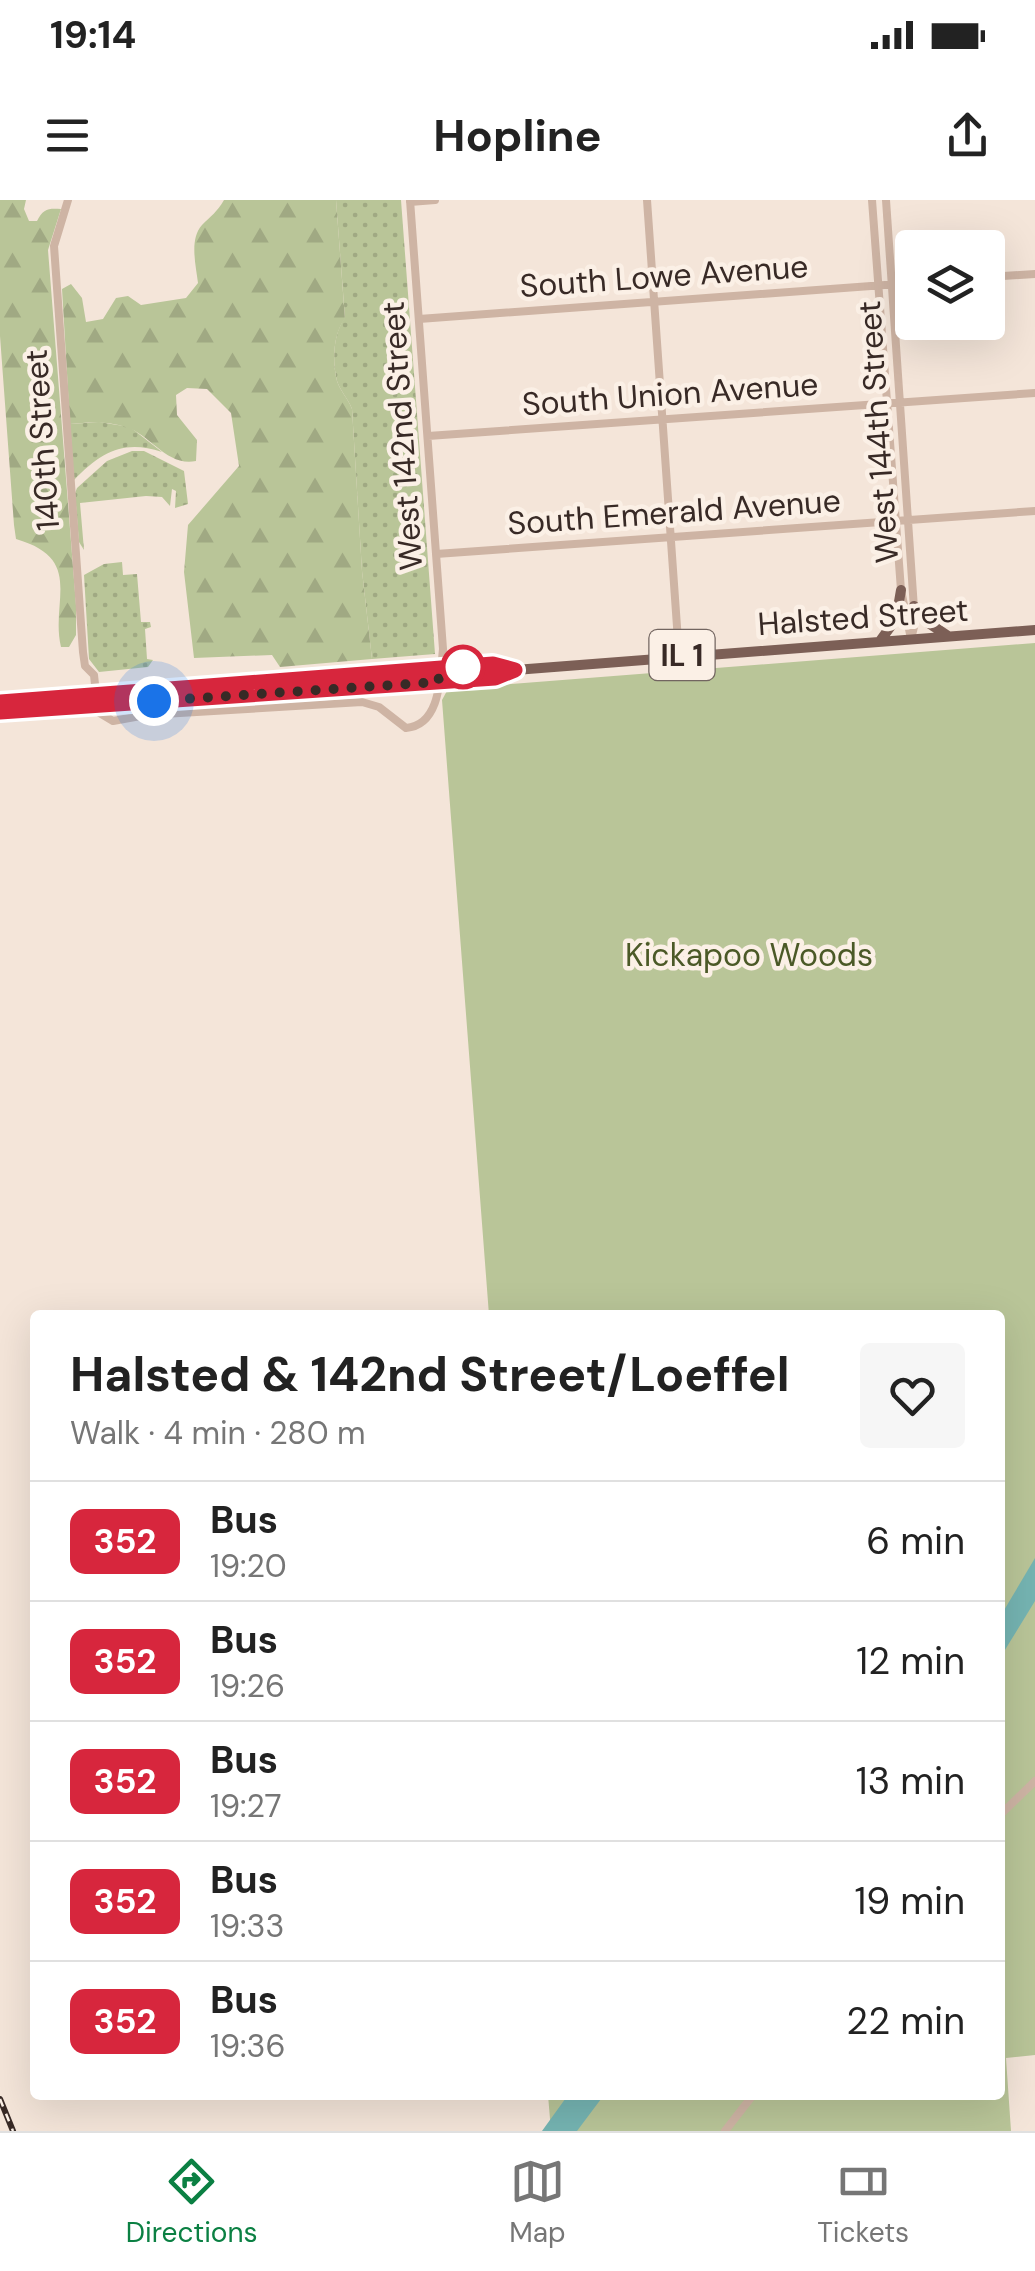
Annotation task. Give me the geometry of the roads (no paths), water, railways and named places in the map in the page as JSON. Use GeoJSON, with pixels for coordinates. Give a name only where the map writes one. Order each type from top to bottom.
{"type":"FeatureCollection","features":[{"type":"Feature","properties":{"kind":"main road"},"geometry":{"type":"LineString","coordinates":[[880,641],[896,619],[901,590]]}},
{"type":"Feature","properties":{"kind":"main road"},"geometry":{"type":"LineString","coordinates":[[914,606],[927,622],[949,636]]}},
{"type":"Feature","properties":{"kind":"main road","name":"Halsted Street"},"geometry":{"type":"LineString","coordinates":[[0,702],[438,682],[495,678],[515,670],[678,655],[1035,630]]}},
{"type":"Feature","properties":{"kind":"main road","name":"Halsted Street"},"geometry":{"type":"LineString","coordinates":[[0,712],[441,668],[493,664],[515,670]]}},
{"type":"Feature","properties":{"kind":"street","name":"140th Street"},"geometry":{"type":"LineString","coordinates":[[68,200],[54,246],[82,652],[85,666],[94,675],[98,712],[113,721],[185,712],[362,702],[380,707],[406,728],[426,720],[433,710],[438,682]]}},
{"type":"Feature","properties":{"kind":"street"},"geometry":{"type":"LineString","coordinates":[[410,201],[435,200]]}},
{"type":"Feature","properties":{"kind":"street"},"geometry":{"type":"LineString","coordinates":[[647,200],[678,655]]}},
{"type":"Feature","properties":{"kind":"street","name":"West 144th Street"},"geometry":{"type":"LineString","coordinates":[[872,200],[901,590],[911,639]]}},
{"type":"Feature","properties":{"kind":"street","name":"West 144th Street"},"geometry":{"type":"LineString","coordinates":[[886,200],[910,520],[914,606],[911,639]]}},
{"type":"Feature","properties":{"kind":"street","name":"West 142nd Street"},"geometry":{"type":"LineString","coordinates":[[410,201],[443,649],[438,682]]}},
{"type":"Feature","properties":{"kind":"street"},"geometry":{"type":"LineString","coordinates":[[1005,277],[1035,274]]}},
{"type":"Feature","properties":{"kind":"street","name":"South Lowe Avenue"},"geometry":{"type":"LineString","coordinates":[[419,319],[893,284]]}},
{"type":"Feature","properties":{"kind":"street","name":"South Union Avenue"},"geometry":{"type":"LineString","coordinates":[[428,436],[1035,392]]}},
{"type":"Feature","properties":{"kind":"street","name":"South Emerald Avenue"},"geometry":{"type":"LineString","coordinates":[[436,554],[1035,511]]}},
{"type":"Feature","properties":{"kind":"street"},"geometry":{"type":"LineString","coordinates":[[1005,1810],[1035,1781]]}},
{"type":"Feature","properties":{"kind":"street"},"geometry":{"type":"LineString","coordinates":[[725,2131],[749,2100]]}},
{"type":"Feature","properties":{"kind":"water"},"geometry":{"type":"Polygon","coordinates":[[[1035,1558],[1035,1601],[1005,1650],[1005,1609],[1035,1558]]]}},
{"type":"Feature","properties":{"kind":"water"},"geometry":{"type":"Polygon","coordinates":[[[564,2100],[600,2100],[577,2131],[542,2131],[564,2100]]]}},
{"type":"Feature","properties":{"kind":"railway"},"geometry":{"type":"LineString","coordinates":[[0,2099],[13,2131]]}},
{"type":"Feature","properties":{"kind":"park label","name":"Kickapoo Woods"},"geometry":{"type":"Point","coordinates":[749,955]}}]}
